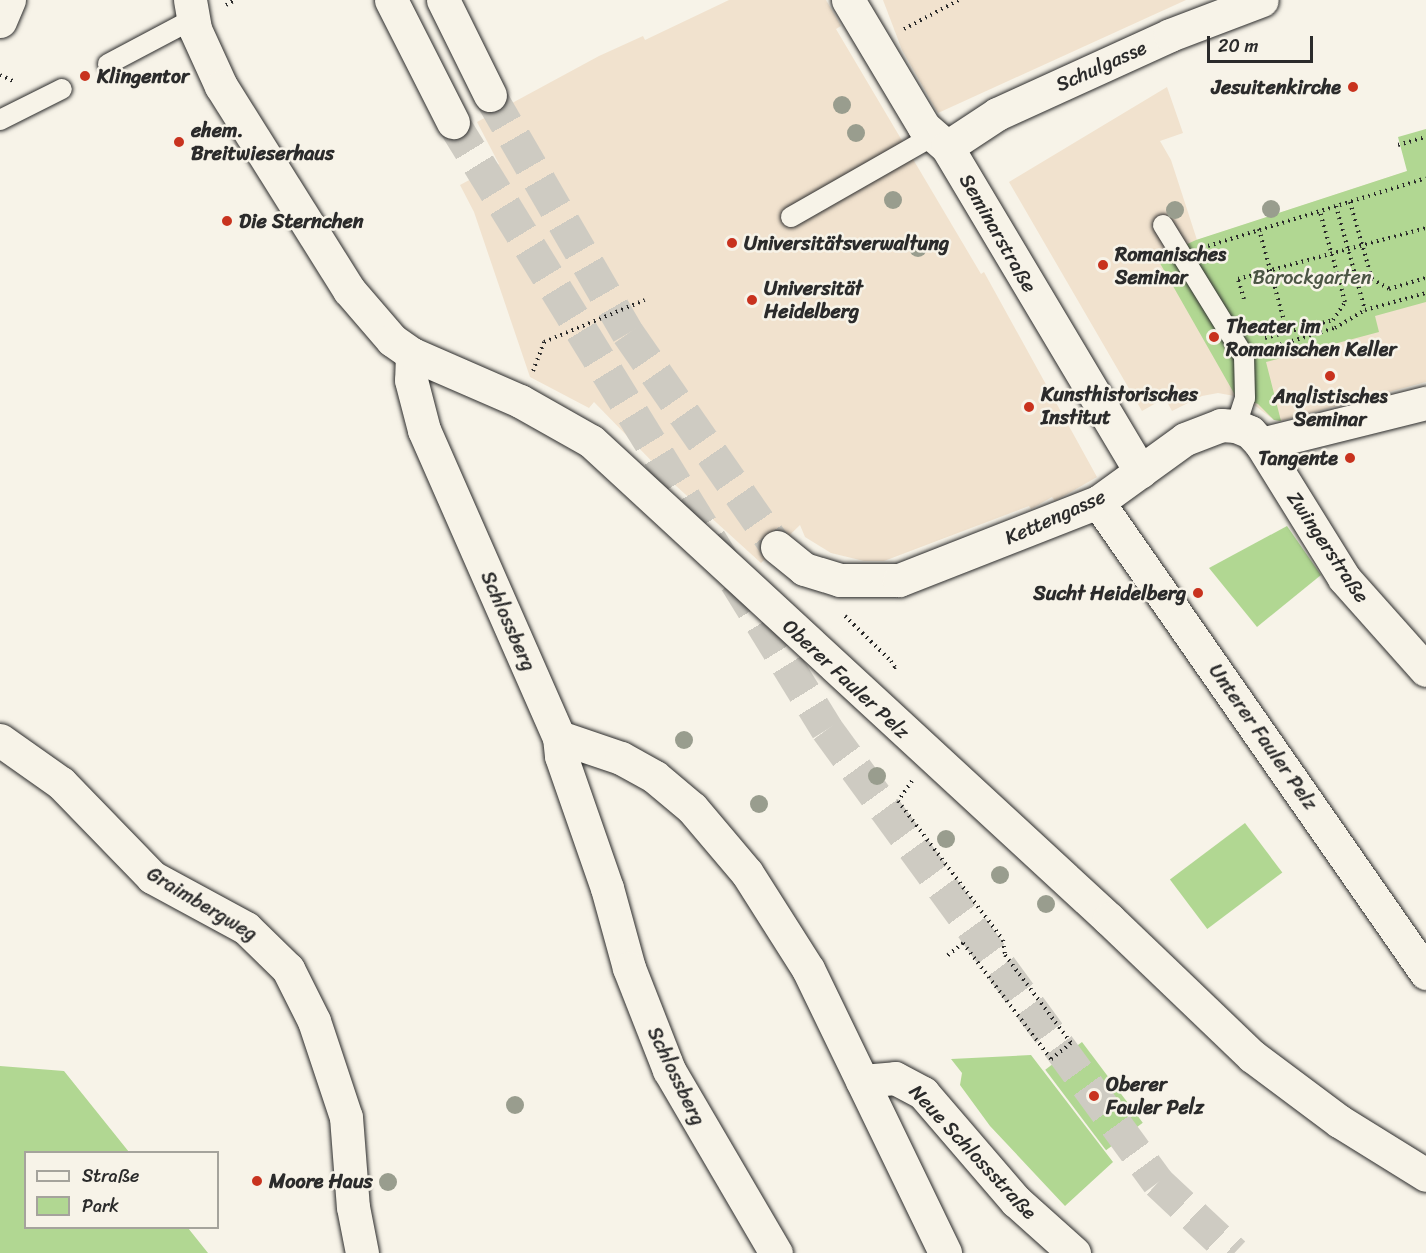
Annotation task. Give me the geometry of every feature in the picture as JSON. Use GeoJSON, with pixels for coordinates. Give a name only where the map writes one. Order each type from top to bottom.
{"type":"FeatureCollection","features":[{"type":"Feature","properties":{"kind":"street"},"geometry":{"type":"LineString","coordinates":[[0,21],[9,0]]}},
{"type":"Feature","properties":{"kind":"street"},"geometry":{"type":"LineString","coordinates":[[391,0],[405,15],[453,122]]}},
{"type":"Feature","properties":{"kind":"street"},"geometry":{"type":"LineString","coordinates":[[442,0],[490,96]]}},
{"type":"Feature","properties":{"kind":"street","name":"Seminarstraße"},"geometry":{"type":"LineString","coordinates":[[848,0],[940,142],[1141,472]]}},
{"type":"Feature","properties":{"kind":"street","name":"Schulgasse"},"geometry":{"type":"LineString","coordinates":[[940,142],[1006,109],[1170,35],[1262,0]]}},
{"type":"Feature","properties":{"kind":"street"},"geometry":{"type":"LineString","coordinates":[[183,17],[221,86],[349,290],[378,326],[412,354]]}},
{"type":"Feature","properties":{"kind":"street","name":"Schlossberg"},"geometry":{"type":"LineString","coordinates":[[412,354],[411,380],[424,430],[560,737],[561,756],[607,888],[629,968],[669,1070],[776,1253]]}},
{"type":"Feature","properties":{"kind":"street","name":"Oberer Fauler Pelz"},"geometry":{"type":"LineString","coordinates":[[412,354],[520,401],[591,441],[1276,1076],[1426,1175]]}},
{"type":"Feature","properties":{"kind":"street","name":"Kettengasse"},"geometry":{"type":"LineString","coordinates":[[777,547],[804,569],[840,580],[899,580],[1098,502],[1198,432],[1221,425],[1248,435],[1426,403]]}},
{"type":"Feature","properties":{"kind":"street","name":"Zwingerstraße"},"geometry":{"type":"LineString","coordinates":[[1248,435],[1344,578],[1426,670]]}},
{"type":"Feature","properties":{"kind":"street","name":"Unterer Fauler Pelz"},"geometry":{"type":"LineString","coordinates":[[1098,502],[1426,973]]}},
{"type":"Feature","properties":{"kind":"street"},"geometry":{"type":"LineString","coordinates":[[560,737],[638,766],[679,795],[710,826],[747,873],[808,969],[945,1253]]}},
{"type":"Feature","properties":{"kind":"street","name":"Graimbergweg"},"geometry":{"type":"LineString","coordinates":[[0,740],[61,783],[152,877],[251,932],[288,969],[314,1021],[346,1117],[353,1207],[362,1253]]}},
{"type":"Feature","properties":{"kind":"street","name":"Neue Schlossstraße"},"geometry":{"type":"LineString","coordinates":[[862,1081],[895,1078],[923,1093],[1016,1201],[1074,1253]]}},
{"type":"Feature","properties":{"kind":"lane"},"geometry":{"type":"LineString","coordinates":[[108,64],[183,17]]}},
{"type":"Feature","properties":{"kind":"lane"},"geometry":{"type":"LineString","coordinates":[[0,120],[62,89]]}},
{"type":"Feature","properties":{"kind":"lane"},"geometry":{"type":"LineString","coordinates":[[791,217],[940,142]]}},
{"type":"Feature","properties":{"kind":"lane"},"geometry":{"type":"LineString","coordinates":[[1163,225],[1251,353],[1245,398],[1248,435]]}},
{"type":"Feature","properties":{"kind":"path"},"geometry":{"type":"LineString","coordinates":[[903,29],[959,0]]}},
{"type":"Feature","properties":{"kind":"path"},"geometry":{"type":"LineString","coordinates":[[1398,145],[1426,137]]}},
{"type":"Feature","properties":{"kind":"path"},"geometry":{"type":"LineString","coordinates":[[1181,254],[1426,178]]}},
{"type":"Feature","properties":{"kind":"path"},"geometry":{"type":"LineString","coordinates":[[1350,202],[1372,279],[1389,289],[1426,278]]}},
{"type":"Feature","properties":{"kind":"path"},"geometry":{"type":"LineString","coordinates":[[1336,206],[1365,310]]}},
{"type":"Feature","properties":{"kind":"path"},"geometry":{"type":"LineString","coordinates":[[1251,353],[1255,340],[1333,320],[1345,302],[1320,212]]}},
{"type":"Feature","properties":{"kind":"path"},"geometry":{"type":"LineString","coordinates":[[1247,310],[1238,279],[1426,228]]}},
{"type":"Feature","properties":{"kind":"path"},"geometry":{"type":"LineString","coordinates":[[1258,230],[1287,332]]}},
{"type":"Feature","properties":{"kind":"path"},"geometry":{"type":"LineString","coordinates":[[1251,353],[1335,328],[1365,310],[1426,293]]}},
{"type":"Feature","properties":{"kind":"path"},"geometry":{"type":"LineString","coordinates":[[530,377],[544,342],[645,300]]}},
{"type":"Feature","properties":{"kind":"path"},"geometry":{"type":"LineString","coordinates":[[843,614],[891,661]]}},
{"type":"Feature","properties":{"kind":"path"},"geometry":{"type":"LineString","coordinates":[[929,756],[898,801],[1003,940],[1005,955],[1071,1043],[1051,1059],[963,943],[946,957]]}},
{"type":"Feature","properties":{"kind":"shaded area","name":"Universität Heidelberg"},"geometry":{"type":"Polygon","coordinates":[[[729,0],[826,0],[841,26],[836,29],[981,274],[984,272],[1097,477],[1055,501],[1052,497],[1031,509],[1029,506],[884,561],[864,561],[831,553],[805,537],[800,525],[761,563],[674,484],[594,402],[589,408],[530,377],[474,212],[460,185],[499,164],[477,122],[599,56],[643,36],[645,40],[729,0]]]}},
{"type":"Feature","properties":{"kind":"shaded area"},"geometry":{"type":"Polygon","coordinates":[[[883,0],[1186,0],[938,113],[902,50],[883,0]]]}},
{"type":"Feature","properties":{"kind":"shaded area"},"geometry":{"type":"Polygon","coordinates":[[[1167,87],[1183,133],[1160,141],[1171,160],[1197,240],[1426,165],[1426,382],[1281,421],[1274,420],[1245,398],[1218,393],[1202,396],[1172,411],[1165,398],[1142,411],[1009,182],[1167,87]]]}},
{"type":"Feature","properties":{"kind":"green space","name":"Barockgarten"},"geometry":{"type":"Polygon","coordinates":[[[1426,129],[1426,302],[1375,316],[1379,332],[1266,362],[1281,421],[1274,420],[1258,404],[1235,395],[1157,258],[1196,240],[1407,171],[1398,137],[1426,129]]]}},
{"type":"Feature","properties":{"kind":"green space"},"geometry":{"type":"Polygon","coordinates":[[[1287,526],[1321,575],[1257,627],[1209,568],[1287,526]]]}},
{"type":"Feature","properties":{"kind":"green space"},"geometry":{"type":"Polygon","coordinates":[[[1245,823],[1282,873],[1207,929],[1170,880],[1245,823]]]}},
{"type":"Feature","properties":{"kind":"green space","name":"Oberer Fauler Pelz"},"geometry":{"type":"Polygon","coordinates":[[[1082,1042],[1143,1123],[1106,1150],[1045,1070],[1082,1042]]]}},
{"type":"Feature","properties":{"kind":"green space","name":"Oberer Fauler Pelz"},"geometry":{"type":"Polygon","coordinates":[[[1031,1055],[1113,1162],[1065,1206],[990,1126],[960,1085],[962,1073],[951,1059],[1031,1055]]]}},
{"type":"Feature","properties":{"kind":"green space"},"geometry":{"type":"Polygon","coordinates":[[[0,1066],[64,1071],[128,1151],[24,1151],[24,1229],[189,1229],[208,1253],[0,1253],[0,1066]]]}},
{"type":"Feature","properties":{"kind":"tunnel"},"geometry":{"type":"LineString","coordinates":[[490,95],[628,333],[777,547]]}},
{"type":"Feature","properties":{"kind":"tunnel"},"geometry":{"type":"LineString","coordinates":[[453,122],[827,729],[1158,1182],[1234,1253]]}},
{"type":"Feature","properties":{"kind":"place","name":"Klingentor"},"geometry":{"type":"Point","coordinates":[85,76]}},
{"type":"Feature","properties":{"kind":"place","name":"Jesuitenkirche"},"geometry":{"type":"Point","coordinates":[1353,87]}},
{"type":"Feature","properties":{"kind":"place","name":"ehem. Breitwieserhaus"},"geometry":{"type":"Point","coordinates":[179,142]}},
{"type":"Feature","properties":{"kind":"place","name":"Die Sternchen"},"geometry":{"type":"Point","coordinates":[227,221]}},
{"type":"Feature","properties":{"kind":"place","name":"Universitätsverwaltung"},"geometry":{"type":"Point","coordinates":[732,243]}},
{"type":"Feature","properties":{"kind":"place","name":"Romanisches Seminar"},"geometry":{"type":"Point","coordinates":[1103,265]}},
{"type":"Feature","properties":{"kind":"place","name":"Universität Heidelberg"},"geometry":{"type":"Point","coordinates":[752,300]}},
{"type":"Feature","properties":{"kind":"place","name":"Theater im Romanischen Keller"},"geometry":{"type":"Point","coordinates":[1214,337]}},
{"type":"Feature","properties":{"kind":"place","name":"Anglistisches Seminar"},"geometry":{"type":"Point","coordinates":[1330,376]}},
{"type":"Feature","properties":{"kind":"place","name":"Kunsthistorisches Institut"},"geometry":{"type":"Point","coordinates":[1029,407]}},
{"type":"Feature","properties":{"kind":"place","name":"Tangente"},"geometry":{"type":"Point","coordinates":[1350,458]}},
{"type":"Feature","properties":{"kind":"place","name":"Sucht Heidelberg"},"geometry":{"type":"Point","coordinates":[1198,593]}},
{"type":"Feature","properties":{"kind":"place","name":"Oberer Fauler Pelz"},"geometry":{"type":"Point","coordinates":[1094,1096]}},
{"type":"Feature","properties":{"kind":"place","name":"Moore Haus"},"geometry":{"type":"Point","coordinates":[257,1181]}}]}
